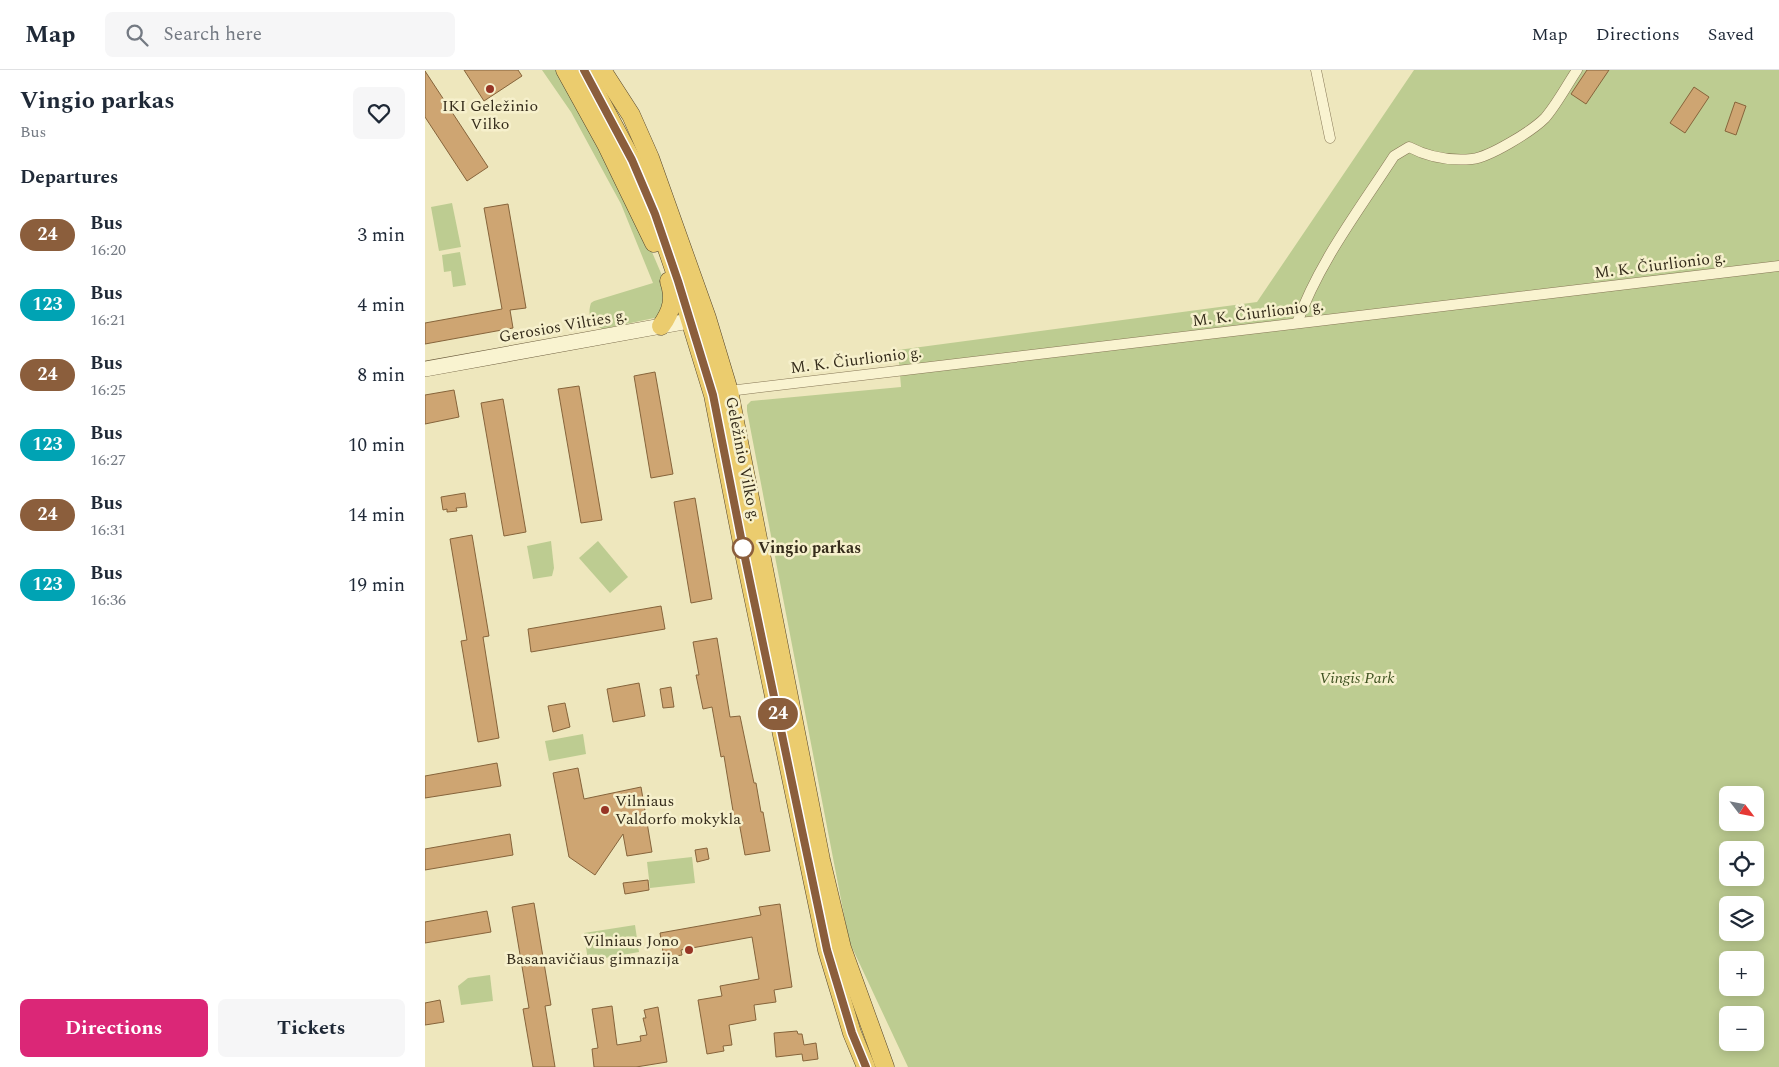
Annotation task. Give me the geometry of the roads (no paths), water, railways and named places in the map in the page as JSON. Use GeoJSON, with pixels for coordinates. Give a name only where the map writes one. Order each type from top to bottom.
{"type":"FeatureCollection","features":[{"type":"Feature","properties":{"kind":"highway"},"geometry":{"type":"LineString","coordinates":[[565,70],[634,199],[666,273],[673,294],[673,302],[661,326]]}},
{"type":"Feature","properties":{"kind":"highway"},"geometry":{"type":"LineString","coordinates":[[571,70],[610,117]]}},
{"type":"Feature","properties":{"kind":"highway","name":"Geležinio Vilko g."},"geometry":{"type":"LineString","coordinates":[[584,70],[632,160],[655,214],[678,281],[735,390],[821,860],[842,948],[885,1067]]}},
{"type":"Feature","properties":{"kind":"highway","name":"Geležinio Vilko g."},"geometry":{"type":"LineString","coordinates":[[602,70],[631,115],[650,158],[698,319],[744,553],[827,950],[864,1067]]}},
{"type":"Feature","properties":{"kind":"highway"},"geometry":{"type":"LineString","coordinates":[[611,70],[631,115]]}},
{"type":"Feature","properties":{"kind":"highway"},"geometry":{"type":"LineString","coordinates":[[655,214],[666,273]]}},
{"type":"Feature","properties":{"kind":"main road","name":"Gerosios Vilties g."},"geometry":{"type":"LineString","coordinates":[[425,369],[698,319]]}},
{"type":"Feature","properties":{"kind":"street"},"geometry":{"type":"LineString","coordinates":[[1316,70],[1329,138]]}},
{"type":"Feature","properties":{"kind":"street"},"geometry":{"type":"LineString","coordinates":[[1297,324],[1307,294],[1333,248],[1395,156],[1409,147],[1424,154],[1448,159],[1474,159],[1505,145],[1527,132],[1545,117],[1577,70]]}},
{"type":"Feature","properties":{"kind":"street","name":"M. K. Čiurlionio g."},"geometry":{"type":"LineString","coordinates":[[735,390],[1779,266]]}},
{"type":"Feature","properties":{"kind":"place","name":"IKI Geležinio Vilko"},"geometry":{"type":"Point","coordinates":[490,89]}},
{"type":"Feature","properties":{"kind":"place","name":"Vingio parkas"},"geometry":{"type":"Point","coordinates":[743,548]}},
{"type":"Feature","properties":{"kind":"place","name":"Vilniaus Valdorfo mokykla"},"geometry":{"type":"Point","coordinates":[605,810]}},
{"type":"Feature","properties":{"kind":"place","name":"Vilniaus Jono Basanavičiaus gimnazija"},"geometry":{"type":"Point","coordinates":[689,950]}},
{"type":"Feature","properties":{"kind":"park label","name":"Vingis Park"},"geometry":{"type":"Point","coordinates":[1357,678]}}]}
